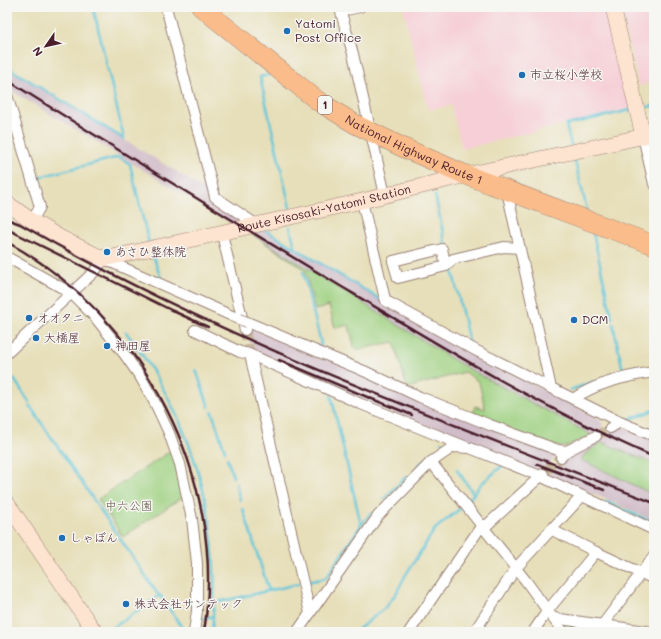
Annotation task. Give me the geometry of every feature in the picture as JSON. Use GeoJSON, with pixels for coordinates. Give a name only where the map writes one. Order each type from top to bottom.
{"type":"FeatureCollection","features":[{"type":"Feature","properties":{"kind":"highway","name":"National Highway Route 1"},"geometry":{"type":"LineString","coordinates":[[201,7],[318,101],[370,131],[404,148],[466,175],[654,245]]}},
{"type":"Feature","properties":{"kind":"main road"},"geometry":{"type":"LineString","coordinates":[[613,7],[649,135]]}},
{"type":"Feature","properties":{"kind":"main road","name":"Route Kisosaki-Yatomi Station"},"geometry":{"type":"LineString","coordinates":[[104,259],[222,234],[466,175],[649,135]]}},
{"type":"Feature","properties":{"kind":"main road"},"geometry":{"type":"LineString","coordinates":[[7,203],[32,221],[61,238],[104,259]]}},
{"type":"Feature","properties":{"kind":"main road"},"geometry":{"type":"LineString","coordinates":[[7,503],[95,632]]}},
{"type":"Feature","properties":{"kind":"street"},"geometry":{"type":"LineString","coordinates":[[166,7],[215,197],[257,225]]}},
{"type":"Feature","properties":{"kind":"street"},"geometry":{"type":"LineString","coordinates":[[360,7],[340,9],[353,56],[385,195]]}},
{"type":"Feature","properties":{"kind":"street"},"geometry":{"type":"LineString","coordinates":[[7,95],[40,207],[32,221]]}},
{"type":"Feature","properties":{"kind":"street"},"geometry":{"type":"LineString","coordinates":[[649,135],[654,184]]}},
{"type":"Feature","properties":{"kind":"street"},"geometry":{"type":"LineString","coordinates":[[507,191],[551,388]]}},
{"type":"Feature","properties":{"kind":"street"},"geometry":{"type":"LineString","coordinates":[[362,201],[386,300],[477,352],[620,422],[654,436]]}},
{"type":"Feature","properties":{"kind":"street"},"geometry":{"type":"LineString","coordinates":[[222,234],[246,324]]}},
{"type":"Feature","properties":{"kind":"street"},"geometry":{"type":"LineString","coordinates":[[446,266],[442,249],[393,261],[398,278],[446,266],[453,259],[504,247],[520,248]]}},
{"type":"Feature","properties":{"kind":"street"},"geometry":{"type":"LineString","coordinates":[[7,257],[71,293],[94,316],[141,378],[169,433],[180,464],[192,519],[197,563],[197,611],[194,632]]}},
{"type":"Feature","properties":{"kind":"street"},"geometry":{"type":"LineString","coordinates":[[7,353],[94,272],[104,259],[246,324],[364,371],[420,397],[558,450],[564,454],[596,436]]}},
{"type":"Feature","properties":{"kind":"street"},"geometry":{"type":"LineString","coordinates":[[195,330],[240,352],[249,354],[361,404],[470,448],[543,474],[582,496],[654,530]]}},
{"type":"Feature","properties":{"kind":"street"},"geometry":{"type":"LineString","coordinates":[[251,359],[310,613]]}},
{"type":"Feature","properties":{"kind":"street"},"geometry":{"type":"LineString","coordinates":[[573,399],[585,391],[633,375],[654,372]]}},
{"type":"Feature","properties":{"kind":"street"},"geometry":{"type":"LineString","coordinates":[[610,428],[620,422]]}},
{"type":"Feature","properties":{"kind":"street"},"geometry":{"type":"LineString","coordinates":[[297,632],[378,516],[431,462],[454,447],[470,448]]}},
{"type":"Feature","properties":{"kind":"street"},"geometry":{"type":"LineString","coordinates":[[431,462],[516,568],[563,632]]}},
{"type":"Feature","properties":{"kind":"street"},"geometry":{"type":"LineString","coordinates":[[409,632],[482,525],[487,525],[543,474]]}},
{"type":"Feature","properties":{"kind":"street"},"geometry":{"type":"LineString","coordinates":[[474,632],[516,568],[582,496]]}},
{"type":"Feature","properties":{"kind":"street"},"geometry":{"type":"LineString","coordinates":[[552,530],[654,579]]}},
{"type":"Feature","properties":{"kind":"street"},"geometry":{"type":"LineString","coordinates":[[533,632],[551,614],[596,552]]}},
{"type":"Feature","properties":{"kind":"street"},"geometry":{"type":"LineString","coordinates":[[600,628],[654,556]]}},
{"type":"Feature","properties":{"kind":"street"},"geometry":{"type":"LineString","coordinates":[[551,614],[600,628],[653,632]]}},
{"type":"Feature","properties":{"kind":"shaded area","name":"市立桜小学校"},"geometry":{"type":"Polygon","coordinates":[[[403,7],[608,7],[632,108],[462,149],[451,105],[428,110],[403,7]]]}},
{"type":"Feature","properties":{"kind":"shaded area"},"geometry":{"type":"Polygon","coordinates":[[[620,7],[654,7],[654,82],[639,86],[620,7]]]}},
{"type":"Feature","properties":{"kind":"shaded area"},"geometry":{"type":"Polygon","coordinates":[[[7,68],[177,172],[251,222],[236,226],[7,88],[7,68]]]}},
{"type":"Feature","properties":{"kind":"shaded area"},"geometry":{"type":"Polygon","coordinates":[[[263,229],[433,331],[601,420],[603,430],[576,443],[249,232],[263,229]]]}},
{"type":"Feature","properties":{"kind":"shaded area"},"geometry":{"type":"Polygon","coordinates":[[[247,324],[556,452],[557,456],[538,473],[360,400],[252,353],[247,324]]]}},
{"type":"Feature","properties":{"kind":"shaded area"},"geometry":{"type":"Polygon","coordinates":[[[622,426],[654,439],[654,521],[608,500],[548,476],[548,474],[564,458],[622,426]]]}},
{"type":"Feature","properties":{"kind":"green space"},"geometry":{"type":"Polygon","coordinates":[[[249,232],[467,368],[592,435],[565,447],[554,446],[473,414],[475,406],[485,409],[479,382],[465,372],[407,388],[394,342],[355,350],[349,325],[335,328],[329,306],[315,310],[305,270],[249,232]]]}},
{"type":"Feature","properties":{"kind":"green space"},"geometry":{"type":"Polygon","coordinates":[[[601,442],[654,464],[654,495],[580,459],[601,442]]]}},
{"type":"Feature","properties":{"kind":"green space","name":"中六公園"},"geometry":{"type":"Polygon","coordinates":[[[172,450],[184,496],[123,537],[98,499],[172,450]]]}},
{"type":"Feature","properties":{"kind":"green space"},"geometry":{"type":"Polygon","coordinates":[[[562,622],[592,626],[595,629],[593,632],[568,632],[562,622]]]}},
{"type":"Feature","properties":{"kind":"waterway"},"geometry":{"type":"LineString","coordinates":[[93,7],[124,138]]}},
{"type":"Feature","properties":{"kind":"waterway"},"geometry":{"type":"LineString","coordinates":[[7,67],[124,139]]}},
{"type":"Feature","properties":{"kind":"waterway"},"geometry":{"type":"LineString","coordinates":[[269,75],[260,77],[290,208]]}},
{"type":"Feature","properties":{"kind":"waterway"},"geometry":{"type":"LineString","coordinates":[[648,107],[654,106]]}},
{"type":"Feature","properties":{"kind":"waterway"},"geometry":{"type":"LineString","coordinates":[[571,145],[566,125],[631,110]]}},
{"type":"Feature","properties":{"kind":"waterway"},"geometry":{"type":"LineString","coordinates":[[35,178],[119,157],[130,164],[149,244]]}},
{"type":"Feature","properties":{"kind":"waterway"},"geometry":{"type":"LineString","coordinates":[[574,157],[587,210]]}},
{"type":"Feature","properties":{"kind":"waterway"},"geometry":{"type":"LineString","coordinates":[[435,195],[447,251]]}},
{"type":"Feature","properties":{"kind":"waterway"},"geometry":{"type":"LineString","coordinates":[[290,227],[295,247]]}},
{"type":"Feature","properties":{"kind":"waterway"},"geometry":{"type":"LineString","coordinates":[[265,230],[383,301]]}},
{"type":"Feature","properties":{"kind":"waterway"},"geometry":{"type":"LineString","coordinates":[[593,233],[612,318]]}},
{"type":"Feature","properties":{"kind":"waterway"},"geometry":{"type":"LineString","coordinates":[[152,253],[162,281]]}},
{"type":"Feature","properties":{"kind":"waterway"},"geometry":{"type":"LineString","coordinates":[[452,269],[469,342]]}},
{"type":"Feature","properties":{"kind":"waterway"},"geometry":{"type":"LineString","coordinates":[[303,272],[321,343],[320,349]]}},
{"type":"Feature","properties":{"kind":"waterway"},"geometry":{"type":"LineString","coordinates":[[604,378],[623,371],[613,324]]}},
{"type":"Feature","properties":{"kind":"waterway"},"geometry":{"type":"LineString","coordinates":[[126,332],[147,362],[166,394],[182,426],[194,459],[204,494],[211,529],[214,565],[214,603]]}},
{"type":"Feature","properties":{"kind":"waterway"},"geometry":{"type":"LineString","coordinates":[[196,370],[209,407]]}},
{"type":"Feature","properties":{"kind":"waterway"},"geometry":{"type":"LineString","coordinates":[[7,373],[14,379],[29,402]]}},
{"type":"Feature","properties":{"kind":"waterway"},"geometry":{"type":"LineString","coordinates":[[570,390],[593,382]]}},
{"type":"Feature","properties":{"kind":"waterway"},"geometry":{"type":"LineString","coordinates":[[331,395],[361,525]]}},
{"type":"Feature","properties":{"kind":"waterway"},"geometry":{"type":"LineString","coordinates":[[30,406],[159,596]]}},
{"type":"Feature","properties":{"kind":"waterway"},"geometry":{"type":"LineString","coordinates":[[627,420],[654,410]]}},
{"type":"Feature","properties":{"kind":"waterway"},"geometry":{"type":"LineString","coordinates":[[212,412],[225,451]]}},
{"type":"Feature","properties":{"kind":"waterway"},"geometry":{"type":"LineString","coordinates":[[418,466],[445,444],[441,442]]}},
{"type":"Feature","properties":{"kind":"waterway"},"geometry":{"type":"LineString","coordinates":[[227,458],[233,477]]}},
{"type":"Feature","properties":{"kind":"waterway"},"geometry":{"type":"LineString","coordinates":[[469,500],[481,484],[503,466]]}},
{"type":"Feature","properties":{"kind":"waterway"},"geometry":{"type":"LineString","coordinates":[[457,470],[473,493]]}},
{"type":"Feature","properties":{"kind":"waterway"},"geometry":{"type":"LineString","coordinates":[[384,499],[406,477]]}},
{"type":"Feature","properties":{"kind":"waterway"},"geometry":{"type":"LineString","coordinates":[[236,484],[240,500]]}},
{"type":"Feature","properties":{"kind":"waterway"},"geometry":{"type":"LineString","coordinates":[[606,502],[654,523]]}},
{"type":"Feature","properties":{"kind":"waterway"},"geometry":{"type":"LineString","coordinates":[[355,632],[386,607],[397,592],[405,576],[435,529],[461,508]]}},
{"type":"Feature","properties":{"kind":"waterway"},"geometry":{"type":"LineString","coordinates":[[243,509],[269,591]]}},
{"type":"Feature","properties":{"kind":"waterway"},"geometry":{"type":"LineString","coordinates":[[307,582],[326,578],[361,525],[371,513]]}},
{"type":"Feature","properties":{"kind":"waterway"},"geometry":{"type":"LineString","coordinates":[[200,620],[213,616],[214,603],[298,584]]}},
{"type":"Feature","properties":{"kind":"waterway"},"geometry":{"type":"LineString","coordinates":[[107,632],[160,595],[185,632]]}},
{"type":"Feature","properties":{"kind":"waterway"},"geometry":{"type":"LineString","coordinates":[[212,632],[213,617]]}},
{"type":"Feature","properties":{"kind":"tunnel"},"geometry":{"type":"LineString","coordinates":[[245,330],[251,359]]}},
{"type":"Feature","properties":{"kind":"tunnel"},"geometry":{"type":"LineString","coordinates":[[596,436],[610,428]]}},
{"type":"Feature","properties":{"kind":"tunnel"},"geometry":{"type":"LineString","coordinates":[[545,472],[561,457]]}},
{"type":"Feature","properties":{"kind":"railway"},"geometry":{"type":"LineString","coordinates":[[7,80],[254,234],[492,376],[532,398],[654,457]]}},
{"type":"Feature","properties":{"kind":"railway"},"geometry":{"type":"LineString","coordinates":[[7,219],[20,224],[96,266],[174,305],[252,341],[332,376],[654,503]]}},
{"type":"Feature","properties":{"kind":"railway"},"geometry":{"type":"LineString","coordinates":[[7,229],[208,327]]}},
{"type":"Feature","properties":{"kind":"railway"},"geometry":{"type":"LineString","coordinates":[[7,242],[55,274],[99,312],[135,357],[166,407],[188,460],[202,516],[208,574],[204,632]]}},
{"type":"Feature","properties":{"kind":"railway"},"geometry":{"type":"LineString","coordinates":[[279,360],[412,415]]}},
{"type":"Feature","properties":{"kind":"railway"},"geometry":{"type":"LineString","coordinates":[[537,464],[604,490]]}},
{"type":"Feature","properties":{"kind":"place","name":"Yatomi Post Office"},"geometry":{"type":"Point","coordinates":[287,31]}},
{"type":"Feature","properties":{"kind":"place","name":"市立桜小学校"},"geometry":{"type":"Point","coordinates":[522,75]}},
{"type":"Feature","properties":{"kind":"place","name":"あさひ整体院"},"geometry":{"type":"Point","coordinates":[107,252]}},
{"type":"Feature","properties":{"kind":"place","name":"オオタニ"},"geometry":{"type":"Point","coordinates":[29,318]}},
{"type":"Feature","properties":{"kind":"place","name":"DCM"},"geometry":{"type":"Point","coordinates":[574,320]}},
{"type":"Feature","properties":{"kind":"place","name":"大橋屋"},"geometry":{"type":"Point","coordinates":[36,338]}},
{"type":"Feature","properties":{"kind":"place","name":"神田屋"},"geometry":{"type":"Point","coordinates":[107,346]}},
{"type":"Feature","properties":{"kind":"place","name":"しゃぼん"},"geometry":{"type":"Point","coordinates":[62,538]}},
{"type":"Feature","properties":{"kind":"place","name":"株式会社サンテック"},"geometry":{"type":"Point","coordinates":[126,604]}}]}
